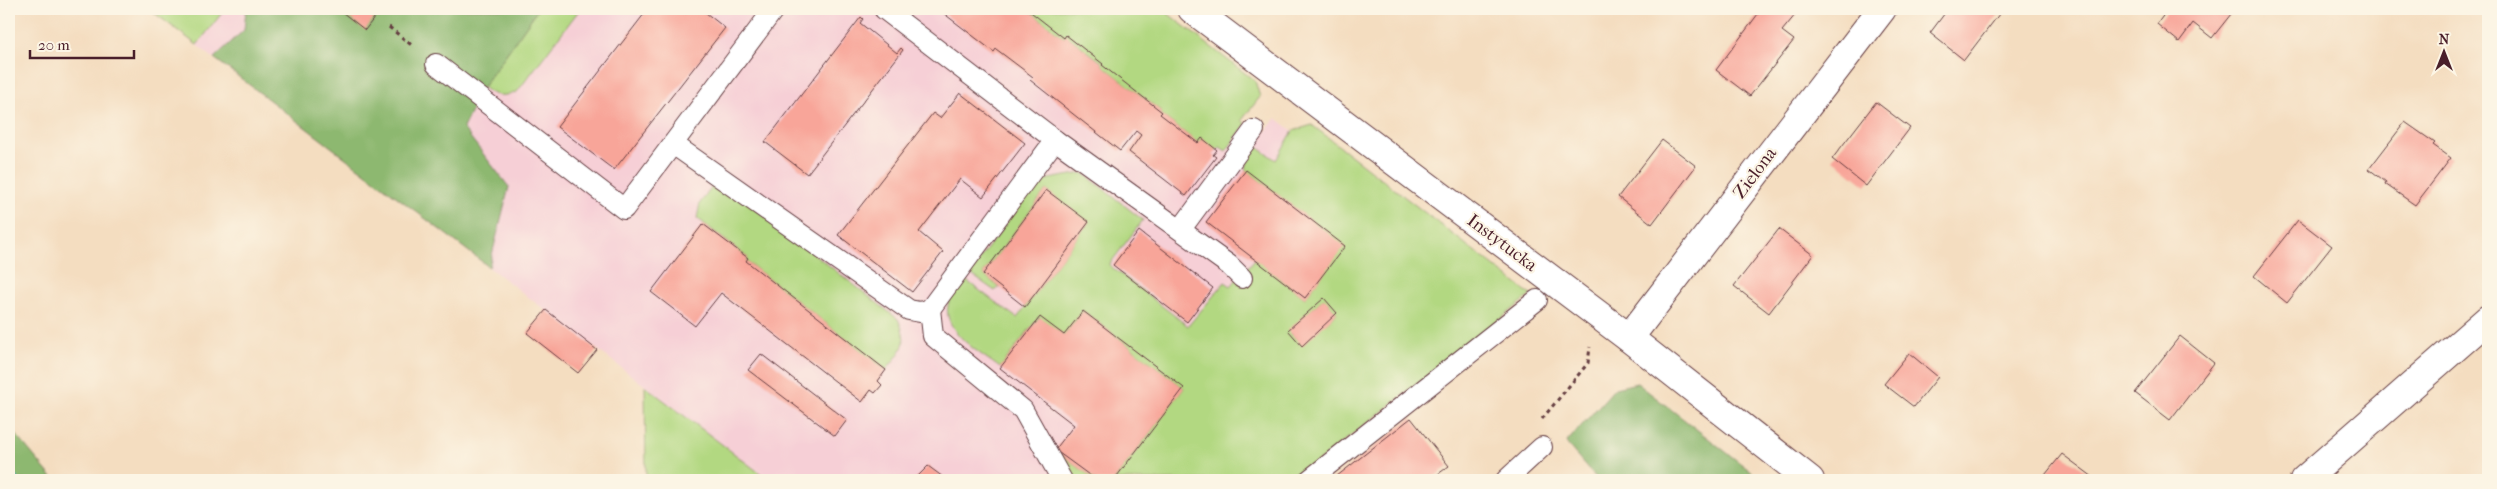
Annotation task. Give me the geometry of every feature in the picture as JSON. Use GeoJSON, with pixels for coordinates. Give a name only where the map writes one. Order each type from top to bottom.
{"type":"FeatureCollection","features":[{"type":"Feature","properties":{"kind":"street","name":"Zielona"},"geometry":{"type":"LineString","coordinates":[[1629,338],[1882,9]]}},
{"type":"Feature","properties":{"kind":"street","name":"Instytucka"},"geometry":{"type":"LineString","coordinates":[[1197,10],[1629,338],[1810,480]]}},
{"type":"Feature","properties":{"kind":"street"},"geometry":{"type":"LineString","coordinates":[[2304,480],[2488,319]]}},
{"type":"Feature","properties":{"kind":"lane"},"geometry":{"type":"LineString","coordinates":[[436,64],[624,209],[774,9]]}},
{"type":"Feature","properties":{"kind":"lane"},"geometry":{"type":"LineString","coordinates":[[884,9],[1055,140],[1229,265],[1242,278]]}},
{"type":"Feature","properties":{"kind":"lane"},"geometry":{"type":"LineString","coordinates":[[1181,229],[1254,130]]}},
{"type":"Feature","properties":{"kind":"lane"},"geometry":{"type":"LineString","coordinates":[[673,144],[909,310],[920,312],[930,309],[1055,140]]}},
{"type":"Feature","properties":{"kind":"lane"},"geometry":{"type":"LineString","coordinates":[[1309,480],[1537,300]]}},
{"type":"Feature","properties":{"kind":"lane"},"geometry":{"type":"LineString","coordinates":[[930,309],[933,336],[1023,410],[1062,480]]}},
{"type":"Feature","properties":{"kind":"lane"},"geometry":{"type":"LineString","coordinates":[[1506,480],[1542,447]]}},
{"type":"Feature","properties":{"kind":"shaded area"},"geometry":{"type":"Polygon","coordinates":[[[149,9],[1162,9],[1255,81],[1260,97],[1242,121],[1262,136],[1276,118],[1293,131],[1312,125],[1438,222],[1153,480],[769,480],[149,9]]]}},
{"type":"Feature","properties":{"kind":"green space"},"geometry":{"type":"Polygon","coordinates":[[[149,9],[225,9],[197,45],[149,9]]]}},
{"type":"Feature","properties":{"kind":"green space"},"geometry":{"type":"Polygon","coordinates":[[[246,9],[538,9],[483,87],[463,128],[509,187],[489,267],[214,58],[244,30],[246,9]]]}},
{"type":"Feature","properties":{"kind":"green space"},"geometry":{"type":"Polygon","coordinates":[[[538,9],[580,9],[517,92],[507,95],[491,93],[483,87],[538,9]]]}},
{"type":"Feature","properties":{"kind":"green space"},"geometry":{"type":"Polygon","coordinates":[[[1027,9],[1162,9],[1255,81],[1260,97],[1242,120],[1246,124],[1226,151],[1220,147],[1217,150],[1202,138],[1198,143],[1160,114],[1162,112],[1102,65],[1103,63],[1066,35],[1064,38],[1027,9]]]}},
{"type":"Feature","properties":{"kind":"green space"},"geometry":{"type":"Polygon","coordinates":[[[1312,125],[1531,295],[1294,480],[1114,480],[1184,388],[1083,311],[1064,335],[1039,317],[1000,368],[965,341],[951,324],[948,315],[949,301],[954,291],[964,279],[1017,318],[1088,223],[1046,190],[983,274],[999,287],[995,291],[969,273],[1037,181],[1083,173],[1143,220],[1109,265],[1188,326],[1225,282],[1231,286],[1255,259],[1305,298],[1344,246],[1246,170],[1248,155],[1256,146],[1276,160],[1293,131],[1312,125]],[[1324,298],[1288,331],[1302,345],[1337,313],[1324,298]]]}},
{"type":"Feature","properties":{"kind":"green space"},"geometry":{"type":"Polygon","coordinates":[[[724,184],[898,319],[902,328],[903,347],[886,370],[746,261],[748,258],[697,218],[700,203],[713,186],[724,184]]]}},
{"type":"Feature","properties":{"kind":"green space"},"geometry":{"type":"Polygon","coordinates":[[[1637,383],[1762,480],[1598,480],[1566,443],[1615,388],[1637,383]]]}},
{"type":"Feature","properties":{"kind":"green space"},"geometry":{"type":"Polygon","coordinates":[[[645,386],[769,480],[646,480],[645,386]]]}},
{"type":"Feature","properties":{"kind":"green space"},"geometry":{"type":"Polygon","coordinates":[[[9,426],[54,480],[9,480],[9,426]]]}},
{"type":"Feature","properties":{"kind":"green space"},"geometry":{"type":"Polygon","coordinates":[[[1055,450],[1096,480],[1074,480],[1055,450]]]}},
{"type":"Feature","properties":{"kind":"building"},"geometry":{"type":"Polygon","coordinates":[[[338,9],[381,9],[365,30],[338,9]]]}},
{"type":"Feature","properties":{"kind":"building"},"geometry":{"type":"Polygon","coordinates":[[[648,9],[701,9],[725,28],[614,170],[557,127],[648,9]]]}},
{"type":"Feature","properties":{"kind":"building"},"geometry":{"type":"Polygon","coordinates":[[[938,9],[1027,9],[1064,38],[1066,35],[1162,112],[1160,114],[1198,143],[1202,138],[1217,150],[1213,155],[1216,157],[1186,196],[1129,152],[1141,135],[1136,131],[1120,151],[1030,80],[1033,77],[996,49],[994,52],[938,9]]]}},
{"type":"Feature","properties":{"kind":"building"},"geometry":{"type":"Polygon","coordinates":[[[1789,9],[1796,14],[1782,31],[1794,40],[1750,96],[1716,70],[1758,14],[1753,10],[1789,9]]]}},
{"type":"Feature","properties":{"kind":"building"},"geometry":{"type":"Polygon","coordinates":[[[1948,9],[2003,9],[1964,60],[1930,33],[1948,9]]]}},
{"type":"Feature","properties":{"kind":"building"},"geometry":{"type":"Polygon","coordinates":[[[2168,9],[2235,9],[2212,38],[2193,23],[2179,42],[2157,24],[2168,9]]]}},
{"type":"Feature","properties":{"kind":"building"},"geometry":{"type":"Polygon","coordinates":[[[861,17],[863,19],[860,23],[897,53],[901,48],[903,50],[807,174],[765,142],[861,17]]]}},
{"type":"Feature","properties":{"kind":"building"},"geometry":{"type":"Polygon","coordinates":[[[960,93],[1025,143],[983,197],[960,179],[919,232],[943,252],[912,292],[838,235],[933,113],[940,118],[960,93]]]}},
{"type":"Feature","properties":{"kind":"building"},"geometry":{"type":"Polygon","coordinates":[[[1876,102],[1910,128],[1866,186],[1832,159],[1876,102]]]}},
{"type":"Feature","properties":{"kind":"building"},"geometry":{"type":"Polygon","coordinates":[[[2405,122],[2435,143],[2433,145],[2451,158],[2415,205],[2385,184],[2386,182],[2369,169],[2405,122]]]}},
{"type":"Feature","properties":{"kind":"building"},"geometry":{"type":"Polygon","coordinates":[[[1662,140],[1696,166],[1652,224],[1618,197],[1662,140]]]}},
{"type":"Feature","properties":{"kind":"building"},"geometry":{"type":"Polygon","coordinates":[[[1246,170],[1345,246],[1305,298],[1206,222],[1246,170]]]}},
{"type":"Feature","properties":{"kind":"building"},"geometry":{"type":"Polygon","coordinates":[[[1046,190],[1089,222],[1025,307],[983,274],[1046,190]]]}},
{"type":"Feature","properties":{"kind":"building"},"geometry":{"type":"Polygon","coordinates":[[[2298,220],[2332,246],[2287,303],[2254,276],[2298,220]]]}},
{"type":"Feature","properties":{"kind":"building"},"geometry":{"type":"Polygon","coordinates":[[[703,224],[748,258],[746,261],[886,370],[878,381],[882,385],[875,393],[871,390],[862,402],[721,293],[695,326],[651,292],[703,224]]]}},
{"type":"Feature","properties":{"kind":"building"},"geometry":{"type":"Polygon","coordinates":[[[1779,229],[1813,255],[1769,313],[1734,286],[1779,229]]]}},
{"type":"Feature","properties":{"kind":"building"},"geometry":{"type":"Polygon","coordinates":[[[1139,231],[1213,288],[1187,322],[1113,265],[1139,231]]]}},
{"type":"Feature","properties":{"kind":"building"},"geometry":{"type":"Polygon","coordinates":[[[1324,298],[1337,313],[1302,346],[1288,330],[1324,298]]]}},
{"type":"Feature","properties":{"kind":"building"},"geometry":{"type":"Polygon","coordinates":[[[546,310],[597,350],[578,373],[527,333],[546,310]]]}},
{"type":"Feature","properties":{"kind":"building"},"geometry":{"type":"Polygon","coordinates":[[[1083,311],[1184,388],[1114,480],[1096,480],[1055,450],[1074,425],[1000,368],[1040,317],[1064,335],[1083,311]]]}},
{"type":"Feature","properties":{"kind":"building"},"geometry":{"type":"Polygon","coordinates":[[[2180,336],[2214,363],[2170,420],[2135,393],[2180,336]]]}},
{"type":"Feature","properties":{"kind":"building"},"geometry":{"type":"Polygon","coordinates":[[[1909,353],[1938,377],[1914,407],[1884,384],[1909,353]]]}},
{"type":"Feature","properties":{"kind":"building"},"geometry":{"type":"Polygon","coordinates":[[[761,354],[847,420],[835,436],[748,370],[761,354]]]}},
{"type":"Feature","properties":{"kind":"building"},"geometry":{"type":"Polygon","coordinates":[[[1411,418],[1449,466],[1430,480],[1332,480],[1411,418]]]}},
{"type":"Feature","properties":{"kind":"building"},"geometry":{"type":"Polygon","coordinates":[[[2062,454],[2097,480],[2041,480],[2062,454]]]}},
{"type":"Feature","properties":{"kind":"building"},"geometry":{"type":"Polygon","coordinates":[[[928,466],[947,480],[914,480],[928,466]]]}},
{"type":"Feature","properties":{"kind":"waterway"},"geometry":{"type":"LineString","coordinates":[[9,475],[13,480]]}}]}
